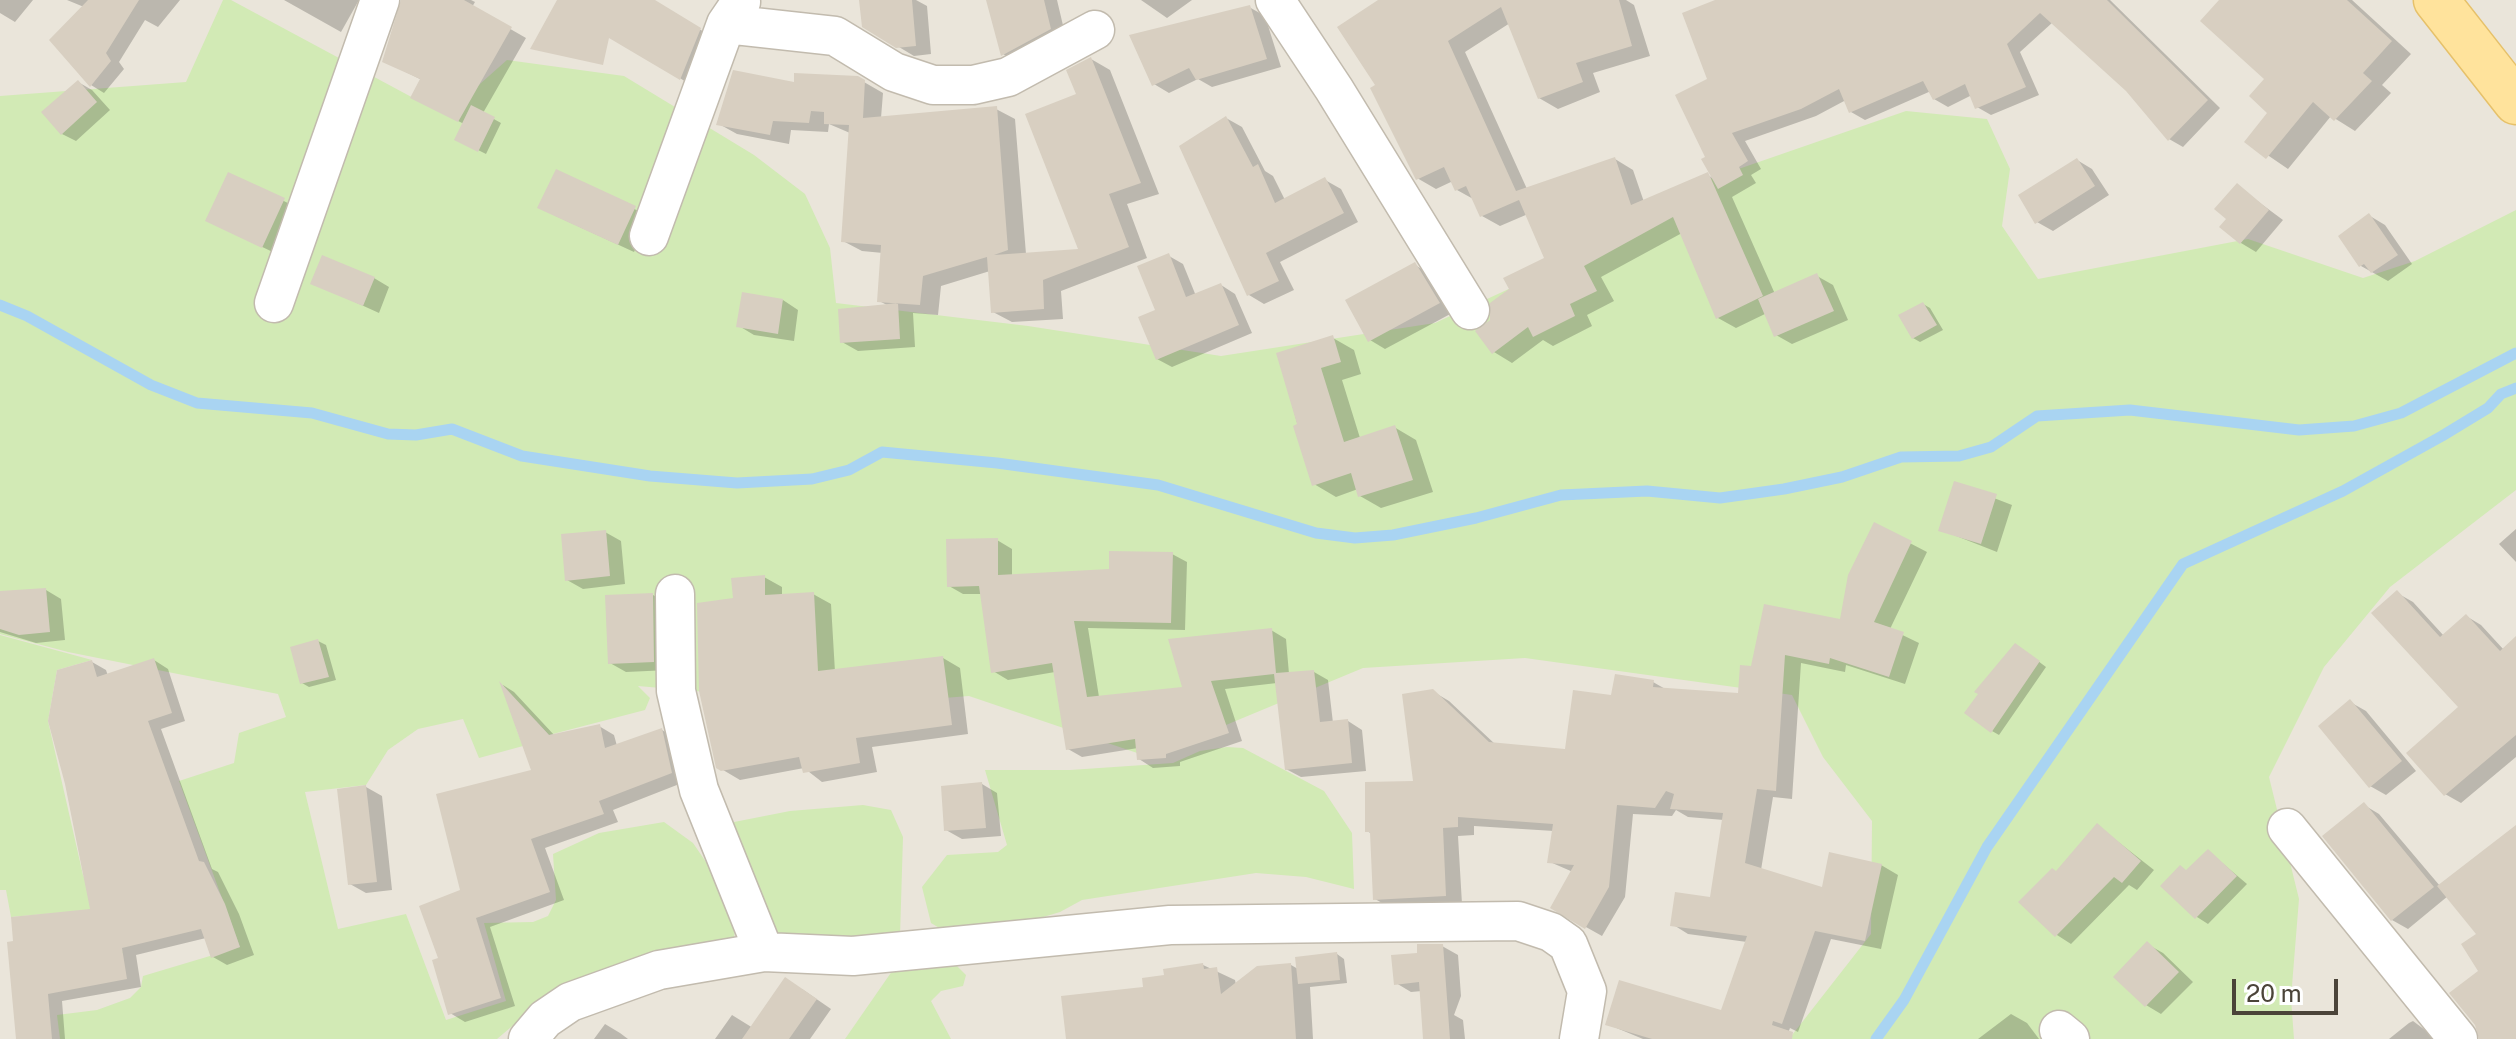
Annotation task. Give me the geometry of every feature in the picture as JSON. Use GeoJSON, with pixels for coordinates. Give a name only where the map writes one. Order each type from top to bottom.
{"type":"FeatureCollection","features":[{"type":"Feature","properties":{"kind":"main road"},"geometry":{"type":"LineString","coordinates":[[2436,0],[2516,102]]}},
{"type":"Feature","properties":{"kind":"street"},"geometry":{"type":"LineString","coordinates":[[274,303],[380,0]]}},
{"type":"Feature","properties":{"kind":"street"},"geometry":{"type":"LineString","coordinates":[[1275,0],[1334,89],[1470,310]]}},
{"type":"Feature","properties":{"kind":"street"},"geometry":{"type":"LineString","coordinates":[[649,236],[735,12],[835,36],[894,72],[933,85],[973,85],[1008,77],[1095,30]]}},
{"type":"Feature","properties":{"kind":"street"},"geometry":{"type":"LineString","coordinates":[[675,594],[676,691],[699,790],[764,952]]}},
{"type":"Feature","properties":{"kind":"street"},"geometry":{"type":"LineString","coordinates":[[2287,828],[2458,1039]]}},
{"type":"Feature","properties":{"kind":"street"},"geometry":{"type":"LineString","coordinates":[[528,1039],[545,1019],[570,1002],[659,970],[764,952],[853,956],[1170,925],[1518,921],[1551,932],[1568,944],[1587,991],[1579,1039]]}},
{"type":"Feature","properties":{"kind":"shaded area"},"geometry":{"type":"Polygon","coordinates":[[[0,0],[2516,0],[2516,1039],[0,1039],[0,0]]]}},
{"type":"Feature","properties":{"kind":"green space"},"geometry":{"type":"Polygon","coordinates":[[[223,0],[231,0],[445,115],[507,60],[624,76],[754,155],[805,194],[830,248],[836,303],[1028,326],[1221,356],[1435,323],[1591,251],[1649,200],[1906,111],[1987,119],[2010,169],[2002,226],[2038,279],[2248,239],[2363,278],[2415,261],[2516,210],[2516,490],[2390,587],[2324,667],[2269,777],[2299,899],[2291,998],[2294,1039],[1789,1039],[1871,934],[1872,821],[1823,757],[1792,695],[1525,658],[1363,668],[1149,757],[969,696],[855,705],[638,686],[650,698],[645,710],[549,735],[536,721],[516,728],[523,746],[479,758],[463,719],[418,729],[388,750],[366,785],[305,792],[338,929],[406,914],[446,1020],[506,1001],[484,923],[533,922],[548,916],[556,900],[553,854],[599,833],[664,822],[693,843],[721,884],[736,917],[734,939],[544,999],[497,1039],[60,1039],[57,1015],[97,1010],[130,998],[141,987],[143,976],[240,947],[179,781],[234,763],[239,733],[286,717],[278,694],[68,652],[0,634],[0,96],[186,82],[223,0]]]}},
{"type":"Feature","properties":{"kind":"green space"},"geometry":{"type":"Polygon","coordinates":[[[0,635],[92,660],[57,670],[48,721],[83,875],[123,953],[77,960],[67,912],[11,917],[6,890],[0,890],[0,635]]]}},
{"type":"Feature","properties":{"kind":"green space"},"geometry":{"type":"Polygon","coordinates":[[[1243,748],[1324,791],[1352,833],[1354,889],[1306,877],[1256,873],[1082,900],[1060,912],[1030,921],[941,929],[931,923],[922,887],[947,855],[998,852],[1007,845],[985,770],[1070,770],[1173,763],[1200,751],[1243,748]]]}},
{"type":"Feature","properties":{"kind":"green space"},"geometry":{"type":"Polygon","coordinates":[[[863,805],[891,810],[903,837],[900,936],[783,941],[753,891],[729,823],[790,811],[863,805]]]}},
{"type":"Feature","properties":{"kind":"green space"},"geometry":{"type":"Polygon","coordinates":[[[897,964],[955,964],[966,975],[963,986],[941,991],[931,1001],[951,1039],[845,1039],[897,964]]]}},
{"type":"Feature","properties":{"kind":"building"},"geometry":{"type":"Polygon","coordinates":[[[88,0],[139,0],[106,53],[111,61],[90,87],[49,40],[88,0]]]}},
{"type":"Feature","properties":{"kind":"building"},"geometry":{"type":"Polygon","coordinates":[[[401,0],[464,0],[512,27],[458,122],[410,98],[420,79],[382,62],[401,0]]]}},
{"type":"Feature","properties":{"kind":"building"},"geometry":{"type":"Polygon","coordinates":[[[557,0],[655,0],[701,28],[680,80],[609,38],[603,65],[530,49],[557,0]]]}},
{"type":"Feature","properties":{"kind":"building"},"geometry":{"type":"Polygon","coordinates":[[[859,0],[912,0],[916,46],[896,48],[862,27],[859,0]]]}},
{"type":"Feature","properties":{"kind":"building"},"geometry":{"type":"Polygon","coordinates":[[[986,0],[1044,0],[1051,29],[1001,56],[986,0]]]}},
{"type":"Feature","properties":{"kind":"building"},"geometry":{"type":"Polygon","coordinates":[[[1378,0],[1619,0],[1632,46],[1576,63],[1583,82],[1538,99],[1501,7],[1448,41],[1516,191],[1615,157],[1631,205],[1708,172],[1763,296],[1716,319],[1673,217],[1584,266],[1597,291],[1570,304],[1575,316],[1533,337],[1528,327],[1492,354],[1475,331],[1490,320],[1490,303],[1509,289],[1503,278],[1544,258],[1519,200],[1480,217],[1466,186],[1455,191],[1444,167],[1416,180],[1370,88],[1375,85],[1337,27],[1378,0]]]}},
{"type":"Feature","properties":{"kind":"building"},"geometry":{"type":"Polygon","coordinates":[[[1715,0],[2107,0],[2208,100],[2168,141],[2126,91],[2040,13],[2007,44],[2026,87],[1975,109],[1965,84],[1933,100],[1923,81],[1849,113],[1839,89],[1801,109],[1732,133],[1748,161],[1739,167],[1743,175],[1718,189],[1701,159],[1705,157],[1675,95],[1707,79],[1682,13],[1715,0]]]}},
{"type":"Feature","properties":{"kind":"building"},"geometry":{"type":"Polygon","coordinates":[[[2219,0],[2347,0],[2392,41],[2363,73],[2372,81],[2334,121],[2313,102],[2266,159],[2244,142],[2267,113],[2249,96],[2264,79],[2200,21],[2219,0]]]}},
{"type":"Feature","properties":{"kind":"building"},"geometry":{"type":"Polygon","coordinates":[[[1250,5],[1267,59],[1196,80],[1189,68],[1152,86],[1129,35],[1250,5]]]}},
{"type":"Feature","properties":{"kind":"building"},"geometry":{"type":"Polygon","coordinates":[[[1091,57],[1141,183],[1109,194],[1129,247],[1043,280],[1044,309],[991,313],[987,257],[923,276],[920,305],[877,302],[881,245],[841,242],[849,125],[824,124],[824,112],[811,111],[809,123],[773,121],[770,135],[716,125],[733,70],[794,82],[794,73],[858,76],[865,80],[863,118],[997,106],[1008,250],[994,255],[1078,249],[1025,114],[1076,94],[1066,70],[1091,57]]]}},
{"type":"Feature","properties":{"kind":"building"},"geometry":{"type":"Polygon","coordinates":[[[78,80],[97,102],[61,135],[41,112],[78,80]]]}},
{"type":"Feature","properties":{"kind":"building"},"geometry":{"type":"Polygon","coordinates":[[[471,105],[495,117],[478,152],[454,140],[471,105]]]}},
{"type":"Feature","properties":{"kind":"building"},"geometry":{"type":"Polygon","coordinates":[[[1226,116],[1253,167],[1258,164],[1275,203],[1325,177],[1344,213],[1266,253],[1279,281],[1247,296],[1179,146],[1226,116]]]}},
{"type":"Feature","properties":{"kind":"building"},"geometry":{"type":"Polygon","coordinates":[[[2077,158],[2095,186],[2035,224],[2018,195],[2077,158]]]}},
{"type":"Feature","properties":{"kind":"building"},"geometry":{"type":"Polygon","coordinates":[[[556,169],[636,206],[618,245],[537,208],[556,169]]]}},
{"type":"Feature","properties":{"kind":"building"},"geometry":{"type":"Polygon","coordinates":[[[228,172],[285,198],[262,248],[205,221],[228,172]]]}},
{"type":"Feature","properties":{"kind":"building"},"geometry":{"type":"Polygon","coordinates":[[[2237,183],[2269,210],[2240,244],[2219,227],[2226,219],[2214,209],[2237,183]]]}},
{"type":"Feature","properties":{"kind":"building"},"geometry":{"type":"Polygon","coordinates":[[[2369,213],[2398,255],[2371,273],[2364,264],[2359,267],[2338,236],[2369,213]]]}},
{"type":"Feature","properties":{"kind":"building"},"geometry":{"type":"Polygon","coordinates":[[[1169,253],[1186,297],[1221,283],[1239,325],[1156,360],[1138,317],[1155,310],[1137,266],[1169,253]]]}},
{"type":"Feature","properties":{"kind":"building"},"geometry":{"type":"Polygon","coordinates":[[[322,255],[375,277],[363,306],[310,284],[322,255]]]}},
{"type":"Feature","properties":{"kind":"building"},"geometry":{"type":"Polygon","coordinates":[[[1415,262],[1440,303],[1368,342],[1345,300],[1415,262]]]}},
{"type":"Feature","properties":{"kind":"building"},"geometry":{"type":"Polygon","coordinates":[[[1817,273],[1834,311],[1774,337],[1758,299],[1817,273]]]}},
{"type":"Feature","properties":{"kind":"building"},"geometry":{"type":"Polygon","coordinates":[[[742,292],[783,299],[778,334],[736,327],[742,292]]]}},
{"type":"Feature","properties":{"kind":"building"},"geometry":{"type":"Polygon","coordinates":[[[1923,302],[1937,325],[1912,339],[1898,315],[1923,302]]]}},
{"type":"Feature","properties":{"kind":"building"},"geometry":{"type":"Polygon","coordinates":[[[898,303],[900,339],[840,343],[838,309],[898,303]]]}},
{"type":"Feature","properties":{"kind":"building"},"geometry":{"type":"Polygon","coordinates":[[[1333,335],[1341,362],[1321,368],[1344,442],[1395,425],[1413,480],[1358,497],[1351,473],[1312,486],[1293,426],[1297,424],[1276,353],[1333,335]]]}},
{"type":"Feature","properties":{"kind":"building"},"geometry":{"type":"Polygon","coordinates":[[[1954,481],[1997,494],[1981,544],[1938,531],[1954,481]]]}},
{"type":"Feature","properties":{"kind":"building"},"geometry":{"type":"Polygon","coordinates":[[[1874,522],[1912,541],[1874,622],[1904,632],[1889,677],[1830,658],[1829,664],[1785,655],[1776,791],[1757,789],[1745,863],[1822,887],[1829,852],[1882,864],[1865,941],[1815,931],[1782,1024],[1773,1021],[1772,1025],[1793,1032],[1792,1039],[1652,1039],[1605,1025],[1619,980],[1721,1010],[1747,936],[1670,926],[1675,892],[1710,897],[1723,813],[1670,809],[1674,794],[1666,791],[1655,808],[1617,805],[1609,887],[1585,929],[1550,908],[1574,865],[1547,863],[1553,824],[1458,817],[1458,827],[1443,828],[1446,896],[1373,900],[1370,832],[1365,832],[1365,782],[1413,781],[1402,694],[1433,689],[1489,742],[1565,749],[1573,690],[1611,695],[1615,674],[1654,680],[1653,687],[1738,693],[1740,665],[1751,666],[1764,604],[1840,619],[1848,575],[1874,522]]]}},
{"type":"Feature","properties":{"kind":"building"},"geometry":{"type":"Polygon","coordinates":[[[606,530],[610,576],[565,581],[561,534],[606,530]]]}},
{"type":"Feature","properties":{"kind":"building"},"geometry":{"type":"Polygon","coordinates":[[[998,538],[998,575],[1109,569],[1109,551],[1173,552],[1171,623],[1074,621],[1087,697],[1182,687],[1168,639],[1272,628],[1276,673],[1314,670],[1320,722],[1348,719],[1352,763],[1285,770],[1274,674],[1211,681],[1229,733],[1166,754],[1166,758],[1137,760],[1135,739],[1066,750],[1052,663],[991,673],[979,586],[947,587],[946,539],[998,538]]]}},
{"type":"Feature","properties":{"kind":"building"},"geometry":{"type":"Polygon","coordinates":[[[765,575],[765,595],[814,592],[818,671],[943,656],[952,725],[856,738],[860,763],[803,773],[799,757],[721,771],[716,768],[699,691],[697,603],[733,598],[731,578],[765,575]]]}},
{"type":"Feature","properties":{"kind":"building"},"geometry":{"type":"Polygon","coordinates":[[[46,588],[50,632],[19,635],[0,629],[0,591],[46,588]]]}},
{"type":"Feature","properties":{"kind":"building"},"geometry":{"type":"Polygon","coordinates":[[[2397,590],[2440,637],[2466,614],[2500,651],[2516,636],[2516,735],[2444,796],[2406,753],[2458,707],[2371,613],[2397,590]]]}},
{"type":"Feature","properties":{"kind":"building"},"geometry":{"type":"Polygon","coordinates":[[[653,593],[654,662],[608,664],[605,595],[653,593]]]}},
{"type":"Feature","properties":{"kind":"building"},"geometry":{"type":"Polygon","coordinates":[[[318,639],[329,677],[300,684],[290,647],[318,639]]]}},
{"type":"Feature","properties":{"kind":"building"},"geometry":{"type":"Polygon","coordinates":[[[2015,643],[2040,661],[1991,733],[1964,713],[1978,694],[1974,692],[2015,643]]]}},
{"type":"Feature","properties":{"kind":"building"},"geometry":{"type":"Polygon","coordinates":[[[154,658],[172,713],[148,721],[199,861],[204,862],[225,904],[240,947],[211,958],[201,929],[122,948],[127,979],[48,994],[52,1039],[16,1039],[7,942],[13,941],[11,917],[90,909],[65,784],[48,721],[57,670],[92,660],[97,677],[154,658]]]}},
{"type":"Feature","properties":{"kind":"building"},"geometry":{"type":"Polygon","coordinates":[[[499,681],[549,735],[600,724],[605,748],[662,728],[672,773],[599,801],[604,814],[531,839],[550,892],[476,918],[501,998],[448,1015],[432,960],[438,958],[419,906],[460,890],[436,794],[531,770],[499,681]]]}},
{"type":"Feature","properties":{"kind":"building"},"geometry":{"type":"Polygon","coordinates":[[[2350,699],[2402,761],[2369,788],[2318,726],[2350,699]]]}},
{"type":"Feature","properties":{"kind":"building"},"geometry":{"type":"Polygon","coordinates":[[[982,782],[986,828],[944,831],[941,786],[982,782]]]}},
{"type":"Feature","properties":{"kind":"building"},"geometry":{"type":"Polygon","coordinates":[[[366,785],[377,882],[348,885],[337,789],[366,785]]]}},
{"type":"Feature","properties":{"kind":"building"},"geometry":{"type":"Polygon","coordinates":[[[2364,802],[2434,887],[2391,921],[2322,836],[2364,802]]]}},
{"type":"Feature","properties":{"kind":"building"},"geometry":{"type":"Polygon","coordinates":[[[2097,823],[2141,861],[2122,883],[2114,877],[2055,937],[2018,902],[2052,868],[2056,871],[2097,823]]]}},
{"type":"Feature","properties":{"kind":"building"},"geometry":{"type":"Polygon","coordinates":[[[2516,825],[2516,1039],[2479,1039],[2475,1025],[2449,993],[2478,971],[2461,944],[2476,934],[2437,886],[2516,825]]]}},
{"type":"Feature","properties":{"kind":"building"},"geometry":{"type":"Polygon","coordinates":[[[2208,849],[2237,876],[2195,919],[2160,886],[2180,865],[2186,870],[2208,849]]]}},
{"type":"Feature","properties":{"kind":"building"},"geometry":{"type":"Polygon","coordinates":[[[2147,941],[2179,972],[2145,1007],[2113,977],[2147,941]]]}},
{"type":"Feature","properties":{"kind":"building"},"geometry":{"type":"Polygon","coordinates":[[[1417,944],[1443,944],[1450,1039],[1423,1039],[1419,982],[1394,985],[1391,955],[1417,953],[1417,944]]]}},
{"type":"Feature","properties":{"kind":"building"},"geometry":{"type":"Polygon","coordinates":[[[1337,952],[1340,980],[1298,984],[1295,957],[1337,952]]]}},
{"type":"Feature","properties":{"kind":"building"},"geometry":{"type":"Polygon","coordinates":[[[1203,963],[1204,969],[1217,967],[1221,994],[1257,966],[1291,963],[1296,1039],[1066,1039],[1061,996],[1143,987],[1142,978],[1164,975],[1163,969],[1203,963]]]}},
{"type":"Feature","properties":{"kind":"building"},"geometry":{"type":"Polygon","coordinates":[[[785,977],[817,999],[789,1039],[742,1039],[785,977]]]}},
{"type":"Feature","properties":{"kind":"waterway"},"geometry":{"type":"LineString","coordinates":[[0,305],[27,316],[151,385],[197,403],[312,413],[388,434],[416,435],[452,429],[522,456],[650,476],[737,483],[812,479],[849,470],[882,452],[997,463],[1158,485],[1316,533],[1355,538],[1393,535],[1476,518],[1561,495],[1647,491],[1720,498],[1784,489],[1842,477],[1901,457],[1959,456],[1991,447],[2037,416],[2130,410],[2299,430],[2354,426],[2401,413],[2516,353]]}},
{"type":"Feature","properties":{"kind":"waterway"},"geometry":{"type":"LineString","coordinates":[[1876,1039],[1904,1000],[1987,847],[2183,564],[2343,491],[2442,436],[2488,408],[2501,394],[2516,388]]}}]}
